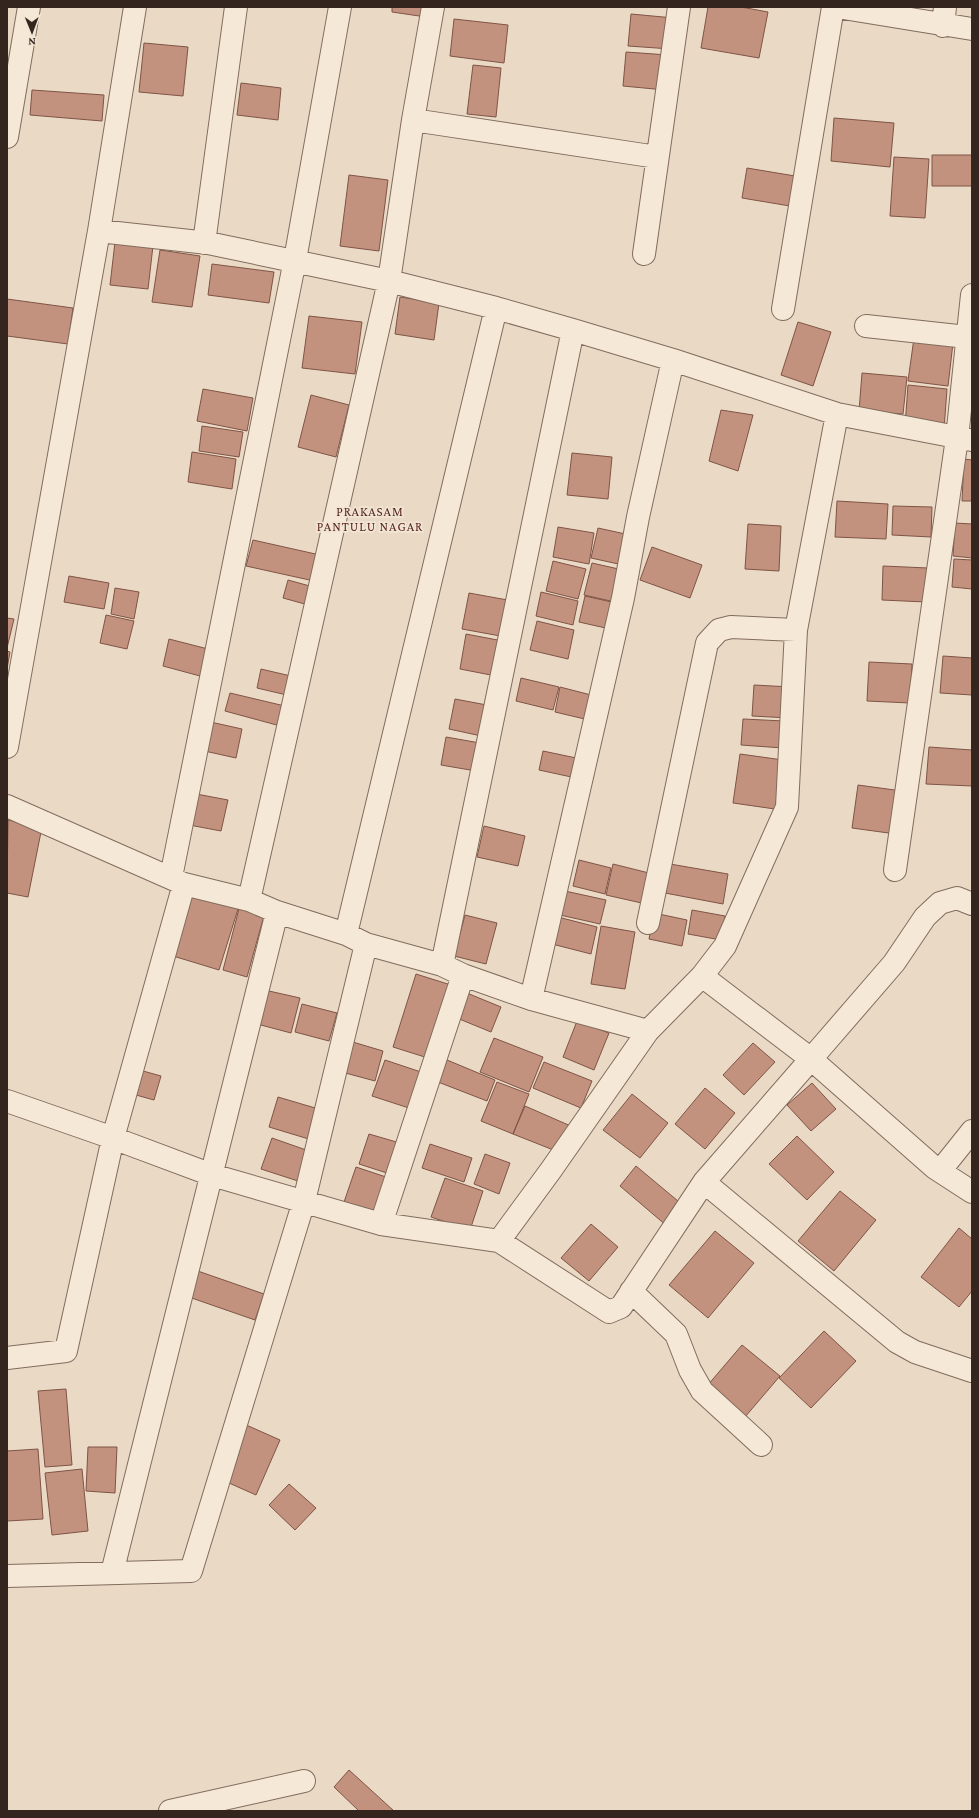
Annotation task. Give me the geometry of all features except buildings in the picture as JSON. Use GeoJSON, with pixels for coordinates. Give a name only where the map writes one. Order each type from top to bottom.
{"type":"FeatureCollection","features":[{"type":"Feature","properties":{"kind":"street"},"geometry":{"type":"LineString","coordinates":[[7,137],[29,7]]}},
{"type":"Feature","properties":{"kind":"street"},"geometry":{"type":"LineString","coordinates":[[7,747],[99,231],[135,7]]}},
{"type":"Feature","properties":{"kind":"street"},"geometry":{"type":"LineString","coordinates":[[204,243],[236,7]]}},
{"type":"Feature","properties":{"kind":"street"},"geometry":{"type":"LineString","coordinates":[[7,1358],[66,1351],[113,1138],[177,881],[295,260],[340,7]]}},
{"type":"Feature","properties":{"kind":"street"},"geometry":{"type":"LineString","coordinates":[[249,900],[389,281],[413,120],[433,7]]}},
{"type":"Feature","properties":{"kind":"street"},"geometry":{"type":"LineString","coordinates":[[644,254],[679,7]]}},
{"type":"Feature","properties":{"kind":"street"},"geometry":{"type":"LineString","coordinates":[[783,309],[833,7]]}},
{"type":"Feature","properties":{"kind":"street"},"geometry":{"type":"LineString","coordinates":[[838,7],[944,16],[972,29]]}},
{"type":"Feature","properties":{"kind":"street"},"geometry":{"type":"LineString","coordinates":[[413,120],[657,157]]}},
{"type":"Feature","properties":{"kind":"street"},"geometry":{"type":"LineString","coordinates":[[99,231],[204,243],[295,260],[389,281],[496,308],[574,330],[673,360],[837,414],[964,439]]}},
{"type":"Feature","properties":{"kind":"street"},"geometry":{"type":"LineString","coordinates":[[895,870],[964,439],[967,337],[972,295]]}},
{"type":"Feature","properties":{"kind":"street"},"geometry":{"type":"LineString","coordinates":[[346,934],[496,308]]}},
{"type":"Feature","properties":{"kind":"street"},"geometry":{"type":"LineString","coordinates":[[866,326],[967,337]]}},
{"type":"Feature","properties":{"kind":"street"},"geometry":{"type":"LineString","coordinates":[[442,966],[574,330]]}},
{"type":"Feature","properties":{"kind":"street"},"geometry":{"type":"LineString","coordinates":[[531,999],[621,606],[638,517],[673,360]]}},
{"type":"Feature","properties":{"kind":"street"},"geometry":{"type":"LineString","coordinates":[[498,1241],[551,1170],[648,1031],[702,976],[725,946],[787,807],[796,630],[837,414]]}},
{"type":"Feature","properties":{"kind":"street"},"geometry":{"type":"LineString","coordinates":[[648,923],[707,643],[719,630],[731,627],[796,630]]}},
{"type":"Feature","properties":{"kind":"street"},"geometry":{"type":"LineString","coordinates":[[7,806],[177,881],[249,900],[277,912],[346,934],[366,944],[442,966],[531,999],[648,1031]]}},
{"type":"Feature","properties":{"kind":"street"},"geometry":{"type":"LineString","coordinates":[[7,1101],[212,1175],[381,1224],[498,1241],[609,1312],[620,1307],[704,1182],[894,963],[925,917],[940,903],[957,898],[972,904]]}},
{"type":"Feature","properties":{"kind":"street"},"geometry":{"type":"LineString","coordinates":[[112,1573],[277,912]]}},
{"type":"Feature","properties":{"kind":"street"},"geometry":{"type":"LineString","coordinates":[[7,1576],[191,1571],[304,1201],[366,944]]}},
{"type":"Feature","properties":{"kind":"street"},"geometry":{"type":"LineString","coordinates":[[381,1224],[464,975]]}},
{"type":"Feature","properties":{"kind":"street"},"geometry":{"type":"LineString","coordinates":[[702,976],[811,1059],[940,1171],[972,1192]]}},
{"type":"Feature","properties":{"kind":"street"},"geometry":{"type":"LineString","coordinates":[[940,1171],[972,1131]]}},
{"type":"Feature","properties":{"kind":"street"},"geometry":{"type":"LineString","coordinates":[[704,1182],[897,1342],[915,1352],[972,1371]]}},
{"type":"Feature","properties":{"kind":"street"},"geometry":{"type":"LineString","coordinates":[[631,1291],[676,1334],[690,1370],[702,1392],[761,1445]]}},
{"type":"Feature","properties":{"kind":"street"},"geometry":{"type":"LineString","coordinates":[[179,1810],[304,1781]]}},
{"type":"Feature","properties":{"kind":"district","name":"PRAKASAM PANTULU NAGAR"},"geometry":{"type":"Point","coordinates":[370,518]}}]}
